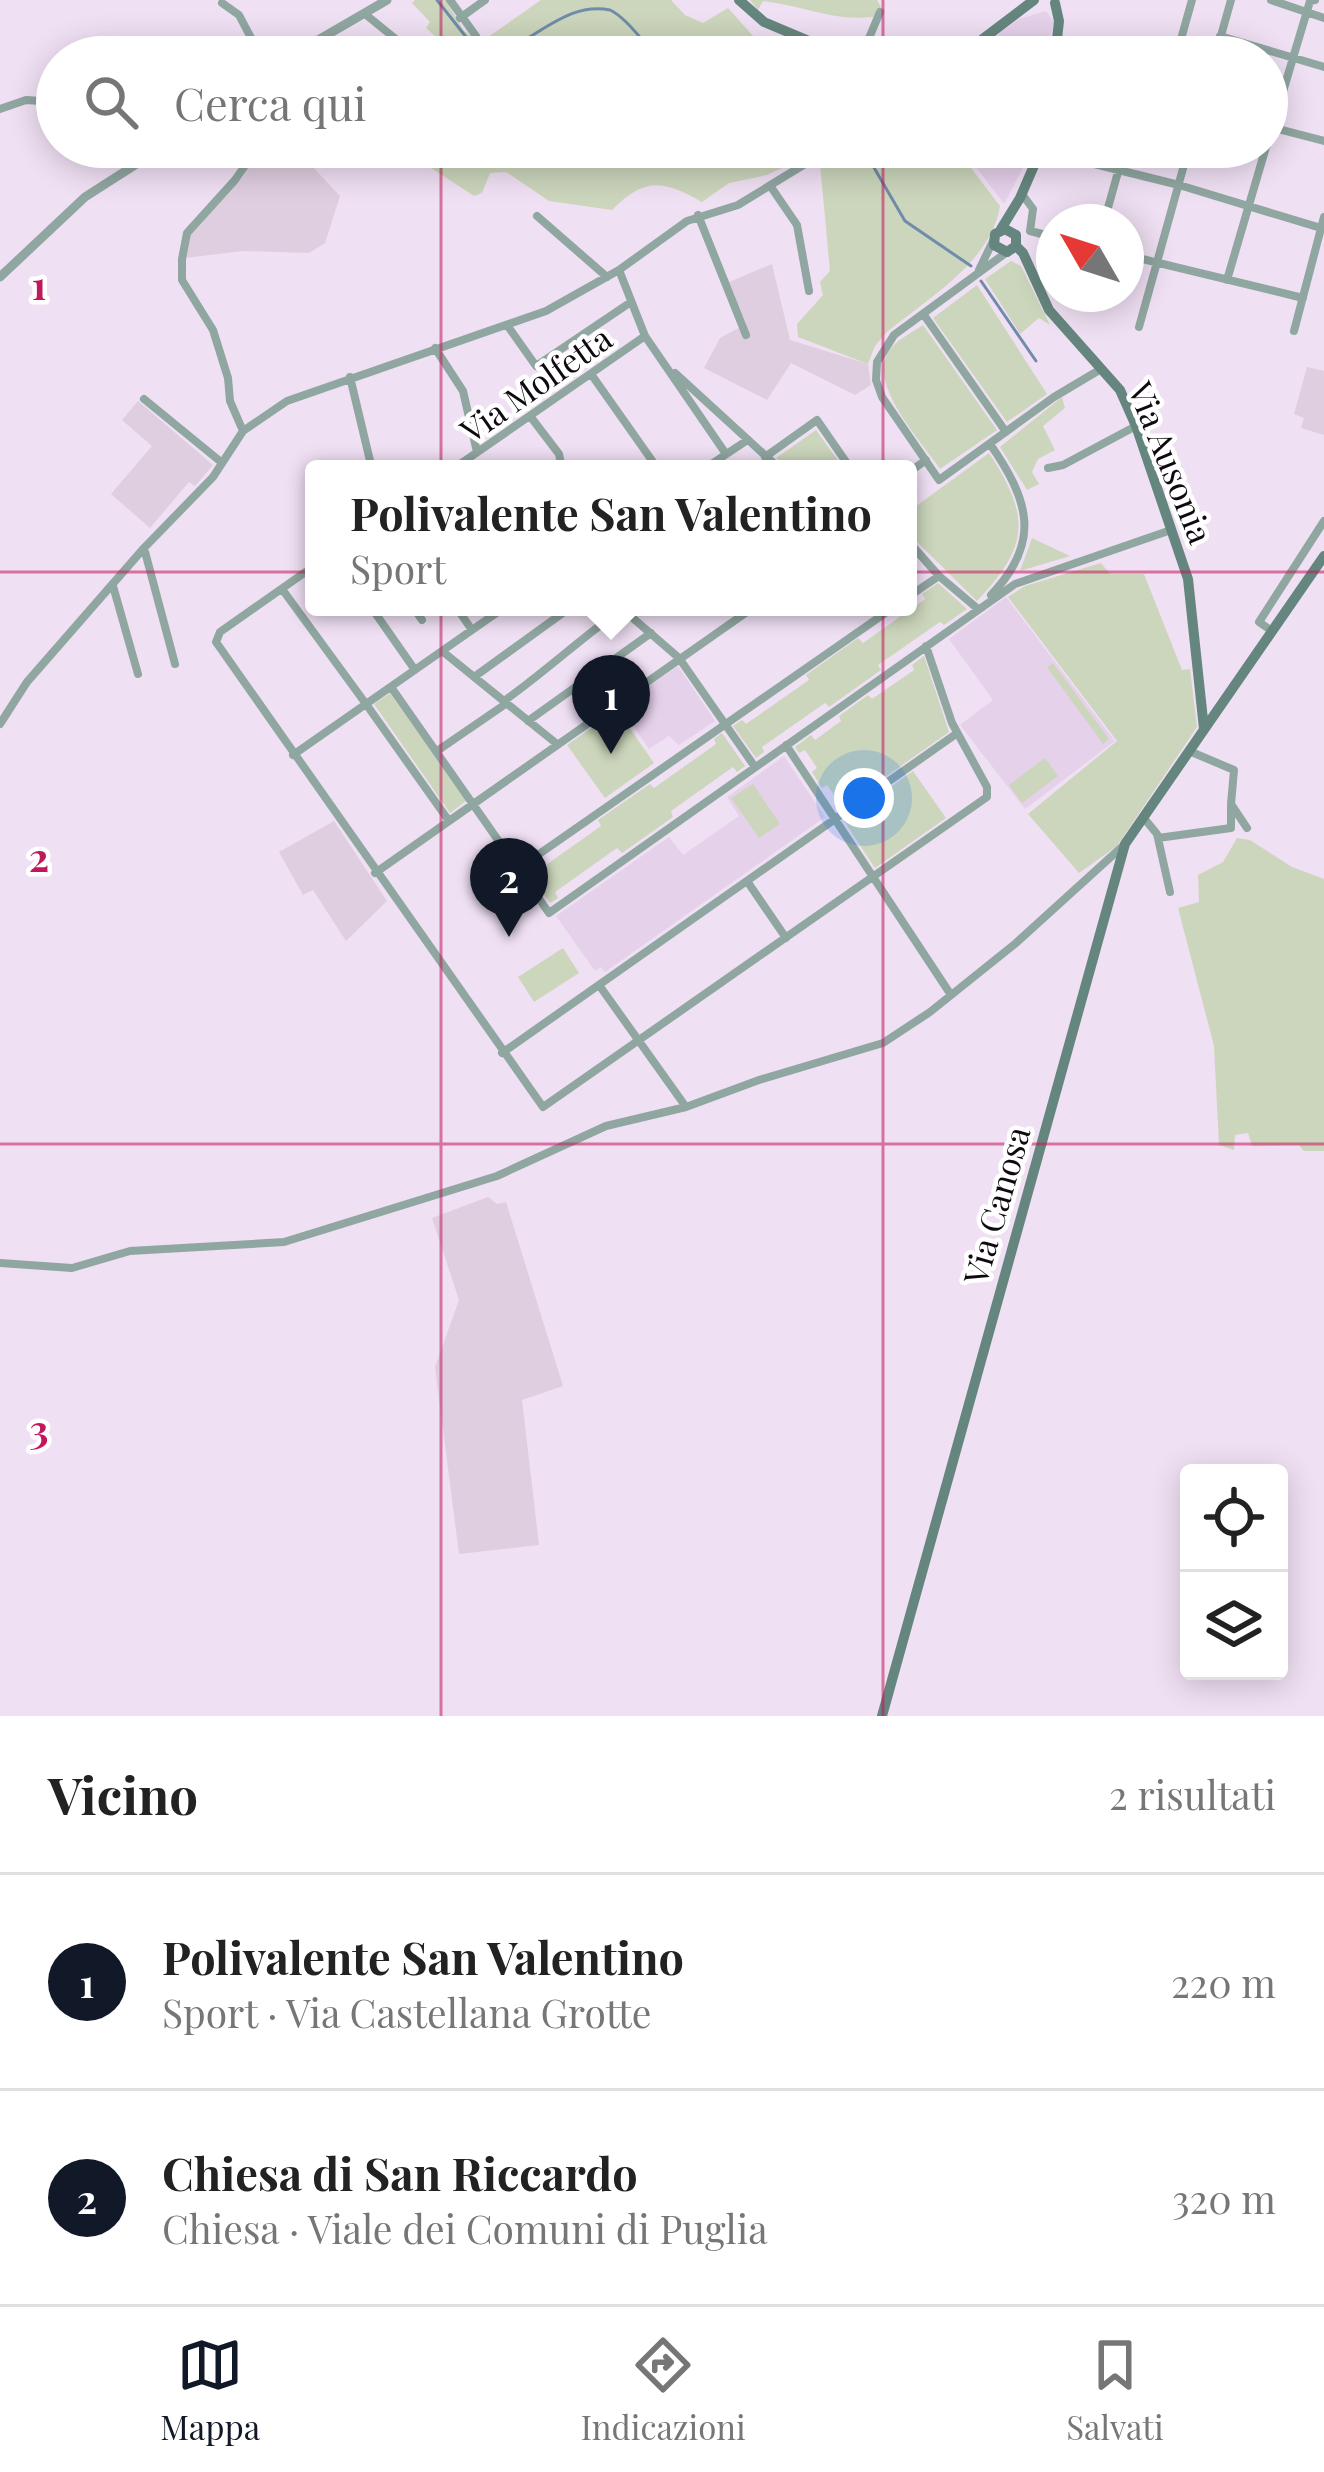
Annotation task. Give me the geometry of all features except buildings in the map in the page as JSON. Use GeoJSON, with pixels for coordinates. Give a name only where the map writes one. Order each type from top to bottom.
{"type":"FeatureCollection","features":[{"type":"Feature","properties":{"kind":"main road"},"geometry":{"type":"LineString","coordinates":[[739,0],[764,22],[797,36]]}},
{"type":"Feature","properties":{"kind":"main road"},"geometry":{"type":"LineString","coordinates":[[987,36],[1030,3],[1053,1],[1057,36]]}},
{"type":"Feature","properties":{"kind":"main road"},"geometry":{"type":"LineString","coordinates":[[1002,234],[1011,249],[999,251],[1002,234],[1034,168]]}},
{"type":"Feature","properties":{"kind":"main road","name":"Via Ausonia"},"geometry":{"type":"LineString","coordinates":[[1011,249],[1023,253],[1049,310],[1120,390],[1136,426],[1189,579],[1204,729]]}},
{"type":"Feature","properties":{"kind":"main road","name":"Via Canosa"},"geometry":{"type":"LineString","coordinates":[[882,1716],[1125,844],[1324,556]]}},
{"type":"Feature","properties":{"kind":"street"},"geometry":{"type":"LineString","coordinates":[[321,36],[387,0]]}},
{"type":"Feature","properties":{"kind":"street"},"geometry":{"type":"LineString","coordinates":[[450,0],[476,36]]}},
{"type":"Feature","properties":{"kind":"street"},"geometry":{"type":"LineString","coordinates":[[460,18],[485,0]]}},
{"type":"Feature","properties":{"kind":"street"},"geometry":{"type":"LineString","coordinates":[[1182,36],[1192,0]]}},
{"type":"Feature","properties":{"kind":"street"},"geometry":{"type":"LineString","coordinates":[[1220,36],[1231,0]]}},
{"type":"Feature","properties":{"kind":"street"},"geometry":{"type":"LineString","coordinates":[[1271,0],[1324,18]]}},
{"type":"Feature","properties":{"kind":"street"},"geometry":{"type":"LineString","coordinates":[[1288,73],[1310,1],[1315,0]]}},
{"type":"Feature","properties":{"kind":"street"},"geometry":{"type":"LineString","coordinates":[[222,3],[239,15],[250,36]]}},
{"type":"Feature","properties":{"kind":"street"},"geometry":{"type":"LineString","coordinates":[[870,36],[880,12]]}},
{"type":"Feature","properties":{"kind":"street"},"geometry":{"type":"LineString","coordinates":[[365,14],[392,36]]}},
{"type":"Feature","properties":{"kind":"street"},"geometry":{"type":"LineString","coordinates":[[1288,56],[1324,67]]}},
{"type":"Feature","properties":{"kind":"street"},"geometry":{"type":"LineString","coordinates":[[0,110],[36,101]]}},
{"type":"Feature","properties":{"kind":"street"},"geometry":{"type":"LineString","coordinates":[[1288,132],[1324,141]]}},
{"type":"Feature","properties":{"kind":"street"},"geometry":{"type":"LineString","coordinates":[[0,277],[85,196],[130,168]]}},
{"type":"Feature","properties":{"kind":"street"},"geometry":{"type":"LineString","coordinates":[[243,168],[187,233],[182,260],[182,280],[213,330],[228,377],[230,401],[243,431]]}},
{"type":"Feature","properties":{"kind":"street"},"geometry":{"type":"LineString","coordinates":[[1,721],[27,682],[213,477],[243,431],[287,401],[546,311],[619,270],[698,215],[738,205],[799,168]]}},
{"type":"Feature","properties":{"kind":"street"},"geometry":{"type":"LineString","coordinates":[[1111,168],[1323,225],[1294,331]]}},
{"type":"Feature","properties":{"kind":"street"},"geometry":{"type":"LineString","coordinates":[[1139,328],[1184,168]]}},
{"type":"Feature","properties":{"kind":"street"},"geometry":{"type":"LineString","coordinates":[[1227,280],[1260,168]]}},
{"type":"Feature","properties":{"kind":"street"},"geometry":{"type":"LineString","coordinates":[[1110,204],[1118,170]]}},
{"type":"Feature","properties":{"kind":"street"},"geometry":{"type":"LineString","coordinates":[[771,187],[797,225],[809,291]]}},
{"type":"Feature","properties":{"kind":"street"},"geometry":{"type":"LineString","coordinates":[[1021,196],[1033,209],[1030,231],[1036,232]]}},
{"type":"Feature","properties":{"kind":"street"},"geometry":{"type":"LineString","coordinates":[[698,215],[746,335]]}},
{"type":"Feature","properties":{"kind":"street"},"geometry":{"type":"LineString","coordinates":[[537,216],[607,277]]}},
{"type":"Feature","properties":{"kind":"street"},"geometry":{"type":"LineString","coordinates":[[975,277],[1002,234]]}},
{"type":"Feature","properties":{"kind":"street"},"geometry":{"type":"LineString","coordinates":[[1011,249],[885,345],[875,374],[882,397],[939,480],[1054,397],[1102,369]]}},
{"type":"Feature","properties":{"kind":"street"},"geometry":{"type":"LineString","coordinates":[[1144,259],[1303,298]]}},
{"type":"Feature","properties":{"kind":"street"},"geometry":{"type":"LineString","coordinates":[[619,270],[646,336],[726,454]]}},
{"type":"Feature","properties":{"kind":"street"},"geometry":{"type":"LineString","coordinates":[[507,325],[536,366],[632,302]]}},
{"type":"Feature","properties":{"kind":"street"},"geometry":{"type":"LineString","coordinates":[[924,315],[1006,432]]}},
{"type":"Feature","properties":{"kind":"street","name":"Via Molfetta"},"geometry":{"type":"LineString","coordinates":[[468,460],[646,336]]}},
{"type":"Feature","properties":{"kind":"street"},"geometry":{"type":"LineString","coordinates":[[435,348],[463,391],[477,452]]}},
{"type":"Feature","properties":{"kind":"street"},"geometry":{"type":"LineString","coordinates":[[660,357],[769,460]]}},
{"type":"Feature","properties":{"kind":"street"},"geometry":{"type":"LineString","coordinates":[[591,374],[652,460]]}},
{"type":"Feature","properties":{"kind":"street"},"geometry":{"type":"LineString","coordinates":[[350,377],[370,460]]}},
{"type":"Feature","properties":{"kind":"street"},"geometry":{"type":"LineString","coordinates":[[144,399],[221,462]]}},
{"type":"Feature","properties":{"kind":"street"},"geometry":{"type":"LineString","coordinates":[[530,416],[560,460]]}},
{"type":"Feature","properties":{"kind":"street"},"geometry":{"type":"LineString","coordinates":[[765,457],[817,420],[845,460]]}},
{"type":"Feature","properties":{"kind":"street"},"geometry":{"type":"LineString","coordinates":[[1048,469],[1136,426]]}},
{"type":"Feature","properties":{"kind":"street"},"geometry":{"type":"LineString","coordinates":[[717,460],[746,441]]}},
{"type":"Feature","properties":{"kind":"street"},"geometry":{"type":"LineString","coordinates":[[978,609],[1015,568],[1024,537],[1019,492],[990,444]]}},
{"type":"Feature","properties":{"kind":"street"},"geometry":{"type":"LineString","coordinates":[[917,466],[926,460]]}},
{"type":"Feature","properties":{"kind":"street"},"geometry":{"type":"LineString","coordinates":[[1272,631],[1259,622],[1324,521]]}},
{"type":"Feature","properties":{"kind":"street"},"geometry":{"type":"LineString","coordinates":[[391,687],[549,913],[1027,577],[1173,529]]}},
{"type":"Feature","properties":{"kind":"street"},"geometry":{"type":"LineString","coordinates":[[144,548],[176,664]]}},
{"type":"Feature","properties":{"kind":"street"},"geometry":{"type":"LineString","coordinates":[[917,551],[978,609]]}},
{"type":"Feature","properties":{"kind":"street"},"geometry":{"type":"LineString","coordinates":[[305,572],[215,638],[540,1106],[549,1105],[987,797],[987,787],[956,734],[926,646]]}},
{"type":"Feature","properties":{"kind":"street"},"geometry":{"type":"LineString","coordinates":[[917,591],[939,576]]}},
{"type":"Feature","properties":{"kind":"street"},"geometry":{"type":"LineString","coordinates":[[112,586],[138,674]]}},
{"type":"Feature","properties":{"kind":"street"},"geometry":{"type":"LineString","coordinates":[[282,589],[449,821]]}},
{"type":"Feature","properties":{"kind":"street"},"geometry":{"type":"LineString","coordinates":[[377,616],[415,670]]}},
{"type":"Feature","properties":{"kind":"street"},"geometry":{"type":"LineString","coordinates":[[419,616],[422,620]]}},
{"type":"Feature","properties":{"kind":"street"},"geometry":{"type":"LineString","coordinates":[[462,616],[472,630]]}},
{"type":"Feature","properties":{"kind":"street"},"geometry":{"type":"LineString","coordinates":[[293,755],[492,616]]}},
{"type":"Feature","properties":{"kind":"street"},"geometry":{"type":"LineString","coordinates":[[474,676],[558,616]]}},
{"type":"Feature","properties":{"kind":"street"},"geometry":{"type":"LineString","coordinates":[[437,751],[555,665],[562,652],[610,616]]}},
{"type":"Feature","properties":{"kind":"street"},"geometry":{"type":"LineString","coordinates":[[375,873],[741,616]]}},
{"type":"Feature","properties":{"kind":"street"},"geometry":{"type":"LineString","coordinates":[[519,868],[880,616]]}},
{"type":"Feature","properties":{"kind":"street"},"geometry":{"type":"LineString","coordinates":[[632,617],[680,658],[754,767]]}},
{"type":"Feature","properties":{"kind":"street"},"geometry":{"type":"LineString","coordinates":[[528,721],[650,633]]}},
{"type":"Feature","properties":{"kind":"street"},"geometry":{"type":"LineString","coordinates":[[442,651],[557,744]]}},
{"type":"Feature","properties":{"kind":"street"},"geometry":{"type":"LineString","coordinates":[[502,1053],[956,734]]}},
{"type":"Feature","properties":{"kind":"street"},"geometry":{"type":"LineString","coordinates":[[786,745],[951,995]]}},
{"type":"Feature","properties":{"kind":"street"},"geometry":{"type":"LineString","coordinates":[[1158,838],[1231,828],[1234,770],[1190,751]]}},
{"type":"Feature","properties":{"kind":"street"},"geometry":{"type":"LineString","coordinates":[[1231,804],[1247,828]]}},
{"type":"Feature","properties":{"kind":"street"},"geometry":{"type":"LineString","coordinates":[[1143,817],[1158,838],[1170,892]]}},
{"type":"Feature","properties":{"kind":"street"},"geometry":{"type":"LineString","coordinates":[[0,1263],[72,1268],[130,1251],[284,1242],[497,1176],[606,1126],[686,1107],[883,1042],[1016,943],[1125,844]]}},
{"type":"Feature","properties":{"kind":"street"},"geometry":{"type":"LineString","coordinates":[[747,881],[786,938]]}},
{"type":"Feature","properties":{"kind":"street"},"geometry":{"type":"LineString","coordinates":[[599,985],[686,1107]]}},
{"type":"Feature","properties":{"kind":"shaded area"},"geometry":{"type":"Polygon","coordinates":[[[1046,11],[1054,22],[1050,36],[996,36],[1019,19],[1046,11]]]}},
{"type":"Feature","properties":{"kind":"shaded area"},"geometry":{"type":"Polygon","coordinates":[[[248,168],[314,168],[340,196],[325,243],[309,253],[243,251],[185,258],[190,234],[248,168]]]}},
{"type":"Feature","properties":{"kind":"shaded area"},"geometry":{"type":"Polygon","coordinates":[[[977,168],[1023,168],[1004,204],[977,168]]]}},
{"type":"Feature","properties":{"kind":"shaded area"},"geometry":{"type":"Polygon","coordinates":[[[772,264],[790,340],[868,364],[871,385],[855,395],[791,363],[767,400],[704,368],[720,338],[746,324],[729,282],[772,264]]]}},
{"type":"Feature","properties":{"kind":"shaded area"},"geometry":{"type":"Polygon","coordinates":[[[1307,367],[1324,371],[1324,435],[1301,428],[1304,418],[1294,414],[1307,367]]]}},
{"type":"Feature","properties":{"kind":"shaded area"},"geometry":{"type":"Polygon","coordinates":[[[138,401],[213,465],[195,486],[189,482],[150,528],[111,494],[152,446],[122,420],[138,401]]]}},
{"type":"Feature","properties":{"kind":"shaded area"},"geometry":{"type":"Polygon","coordinates":[[[1006,597],[1115,741],[1025,809],[960,725],[993,700],[949,639],[1006,597]]]}},
{"type":"Feature","properties":{"kind":"shaded area"},"geometry":{"type":"Polygon","coordinates":[[[678,666],[715,721],[679,745],[669,736],[649,749],[620,706],[678,666]]]}},
{"type":"Feature","properties":{"kind":"shaded area"},"geometry":{"type":"Polygon","coordinates":[[[784,756],[825,817],[605,972],[601,967],[595,971],[556,916],[669,837],[683,855],[739,816],[727,797],[784,756]]]}},
{"type":"Feature","properties":{"kind":"shaded area"},"geometry":{"type":"Polygon","coordinates":[[[334,821],[387,901],[346,941],[313,890],[303,895],[279,852],[334,821]]]}},
{"type":"Feature","properties":{"kind":"shaded area"},"geometry":{"type":"Polygon","coordinates":[[[488,1197],[497,1204],[506,1202],[563,1386],[522,1400],[539,1545],[459,1554],[435,1367],[459,1300],[432,1218],[488,1197]]]}},
{"type":"Feature","properties":{"kind":"green space"},"geometry":{"type":"Polygon","coordinates":[[[446,0],[472,36],[435,36],[426,28],[430,22],[412,3],[446,0]]]}},
{"type":"Feature","properties":{"kind":"green space"},"geometry":{"type":"Polygon","coordinates":[[[541,0],[671,0],[685,15],[703,23],[728,8],[753,36],[490,36],[541,0]]]}},
{"type":"Feature","properties":{"kind":"green space"},"geometry":{"type":"Polygon","coordinates":[[[750,0],[877,0],[881,7],[873,17],[858,18],[763,1],[758,10],[750,0]]]}},
{"type":"Feature","properties":{"kind":"green space"},"geometry":{"type":"Polygon","coordinates":[[[431,168],[782,168],[729,183],[702,202],[655,185],[634,192],[612,210],[549,201],[506,172],[490,173],[482,193],[474,196],[431,168]]]}},
{"type":"Feature","properties":{"kind":"green space"},"geometry":{"type":"Polygon","coordinates":[[[820,168],[971,168],[1000,206],[994,226],[971,262],[886,333],[868,364],[798,337],[797,324],[823,295],[820,282],[830,271],[820,168]]]}},
{"type":"Feature","properties":{"kind":"green space"},"geometry":{"type":"Polygon","coordinates":[[[1011,261],[1021,266],[1036,297],[1036,312],[1044,312],[1050,325],[1039,318],[1020,334],[985,279],[1011,261]]]}},
{"type":"Feature","properties":{"kind":"green space"},"geometry":{"type":"Polygon","coordinates":[[[977,285],[1047,394],[1007,422],[933,318],[977,285]]]}},
{"type":"Feature","properties":{"kind":"green space"},"geometry":{"type":"Polygon","coordinates":[[[923,325],[997,430],[940,469],[898,410],[884,376],[892,347],[923,325]]]}},
{"type":"Feature","properties":{"kind":"green space"},"geometry":{"type":"Polygon","coordinates":[[[1062,397],[1065,408],[1043,426],[1055,450],[1038,459],[1032,472],[1039,484],[1027,490],[1000,447],[1062,397]]]}},
{"type":"Feature","properties":{"kind":"green space"},"geometry":{"type":"Polygon","coordinates":[[[816,430],[838,460],[778,460],[816,430]]]}},
{"type":"Feature","properties":{"kind":"green space"},"geometry":{"type":"Polygon","coordinates":[[[989,453],[1012,495],[1018,530],[1007,564],[977,601],[917,542],[917,505],[989,453]]]}},
{"type":"Feature","properties":{"kind":"green space"},"geometry":{"type":"Polygon","coordinates":[[[1032,538],[1070,556],[1020,571],[1032,538]]]}},
{"type":"Feature","properties":{"kind":"green space"},"geometry":{"type":"Polygon","coordinates":[[[1101,563],[1110,574],[1144,574],[1182,670],[1190,669],[1197,727],[1117,846],[1079,873],[1028,814],[1117,741],[1008,597],[1025,586],[1101,563]]]}},
{"type":"Feature","properties":{"kind":"green space"},"geometry":{"type":"Polygon","coordinates":[[[938,583],[967,609],[878,665],[881,670],[762,747],[764,752],[756,758],[733,726],[742,720],[746,724],[809,680],[806,675],[858,638],[863,643],[901,616],[917,616],[917,605],[925,599],[922,594],[938,583]]]}},
{"type":"Feature","properties":{"kind":"green space"},"geometry":{"type":"Polygon","coordinates":[[[924,656],[949,732],[837,811],[834,806],[839,802],[812,772],[817,768],[805,750],[799,753],[795,747],[811,735],[815,740],[868,695],[872,699],[914,670],[912,665],[924,656]]]}},
{"type":"Feature","properties":{"kind":"green space"},"geometry":{"type":"Polygon","coordinates":[[[1053,663],[1109,739],[1103,744],[1047,667],[1053,663]]]}},
{"type":"Feature","properties":{"kind":"green space"},"geometry":{"type":"Polygon","coordinates":[[[390,693],[466,801],[450,813],[374,704],[390,693]]]}},
{"type":"Feature","properties":{"kind":"green space"},"geometry":{"type":"Polygon","coordinates":[[[617,710],[654,763],[605,798],[567,745],[617,710]]]}},
{"type":"Feature","properties":{"kind":"green space"},"geometry":{"type":"Polygon","coordinates":[[[722,733],[745,766],[737,772],[733,767],[622,853],[617,848],[555,892],[558,898],[550,903],[527,871],[535,866],[539,870],[601,826],[598,820],[716,744],[714,739],[722,733]]]}},
{"type":"Feature","properties":{"kind":"green space"},"geometry":{"type":"Polygon","coordinates":[[[1045,758],[1058,776],[1022,803],[1009,785],[1045,758]]]}},
{"type":"Feature","properties":{"kind":"green space"},"geometry":{"type":"Polygon","coordinates":[[[913,771],[946,818],[875,868],[844,821],[913,771]]]}},
{"type":"Feature","properties":{"kind":"green space"},"geometry":{"type":"Polygon","coordinates":[[[753,784],[780,824],[759,838],[731,798],[753,784]]]}},
{"type":"Feature","properties":{"kind":"green space"},"geometry":{"type":"Polygon","coordinates":[[[1237,838],[1250,840],[1292,867],[1324,879],[1324,1151],[1304,1151],[1299,1145],[1252,1146],[1248,1133],[1235,1135],[1234,1150],[1219,1145],[1214,1046],[1178,908],[1199,902],[1198,875],[1223,862],[1237,838]]]}},
{"type":"Feature","properties":{"kind":"green space"},"geometry":{"type":"Polygon","coordinates":[[[563,948],[579,973],[534,1002],[518,977],[563,948]]]}},
{"type":"Feature","properties":{"kind":"waterway"},"geometry":{"type":"LineString","coordinates":[[437,0],[465,36]]}},
{"type":"Feature","properties":{"kind":"waterway"},"geometry":{"type":"LineString","coordinates":[[531,36],[562,18],[593,9],[610,10],[639,36]]}},
{"type":"Feature","properties":{"kind":"waterway"},"geometry":{"type":"LineString","coordinates":[[874,168],[905,221],[971,266]]}},
{"type":"Feature","properties":{"kind":"waterway"},"geometry":{"type":"LineString","coordinates":[[981,281],[1036,361]]}},
{"type":"Feature","properties":{"kind":"place","name":"Polivalente San Valentino"},"geometry":{"type":"Point","coordinates":[611,754]}},
{"type":"Feature","properties":{"kind":"place","name":"Chiesa di San Riccardo"},"geometry":{"type":"Point","coordinates":[509,937]}}]}
